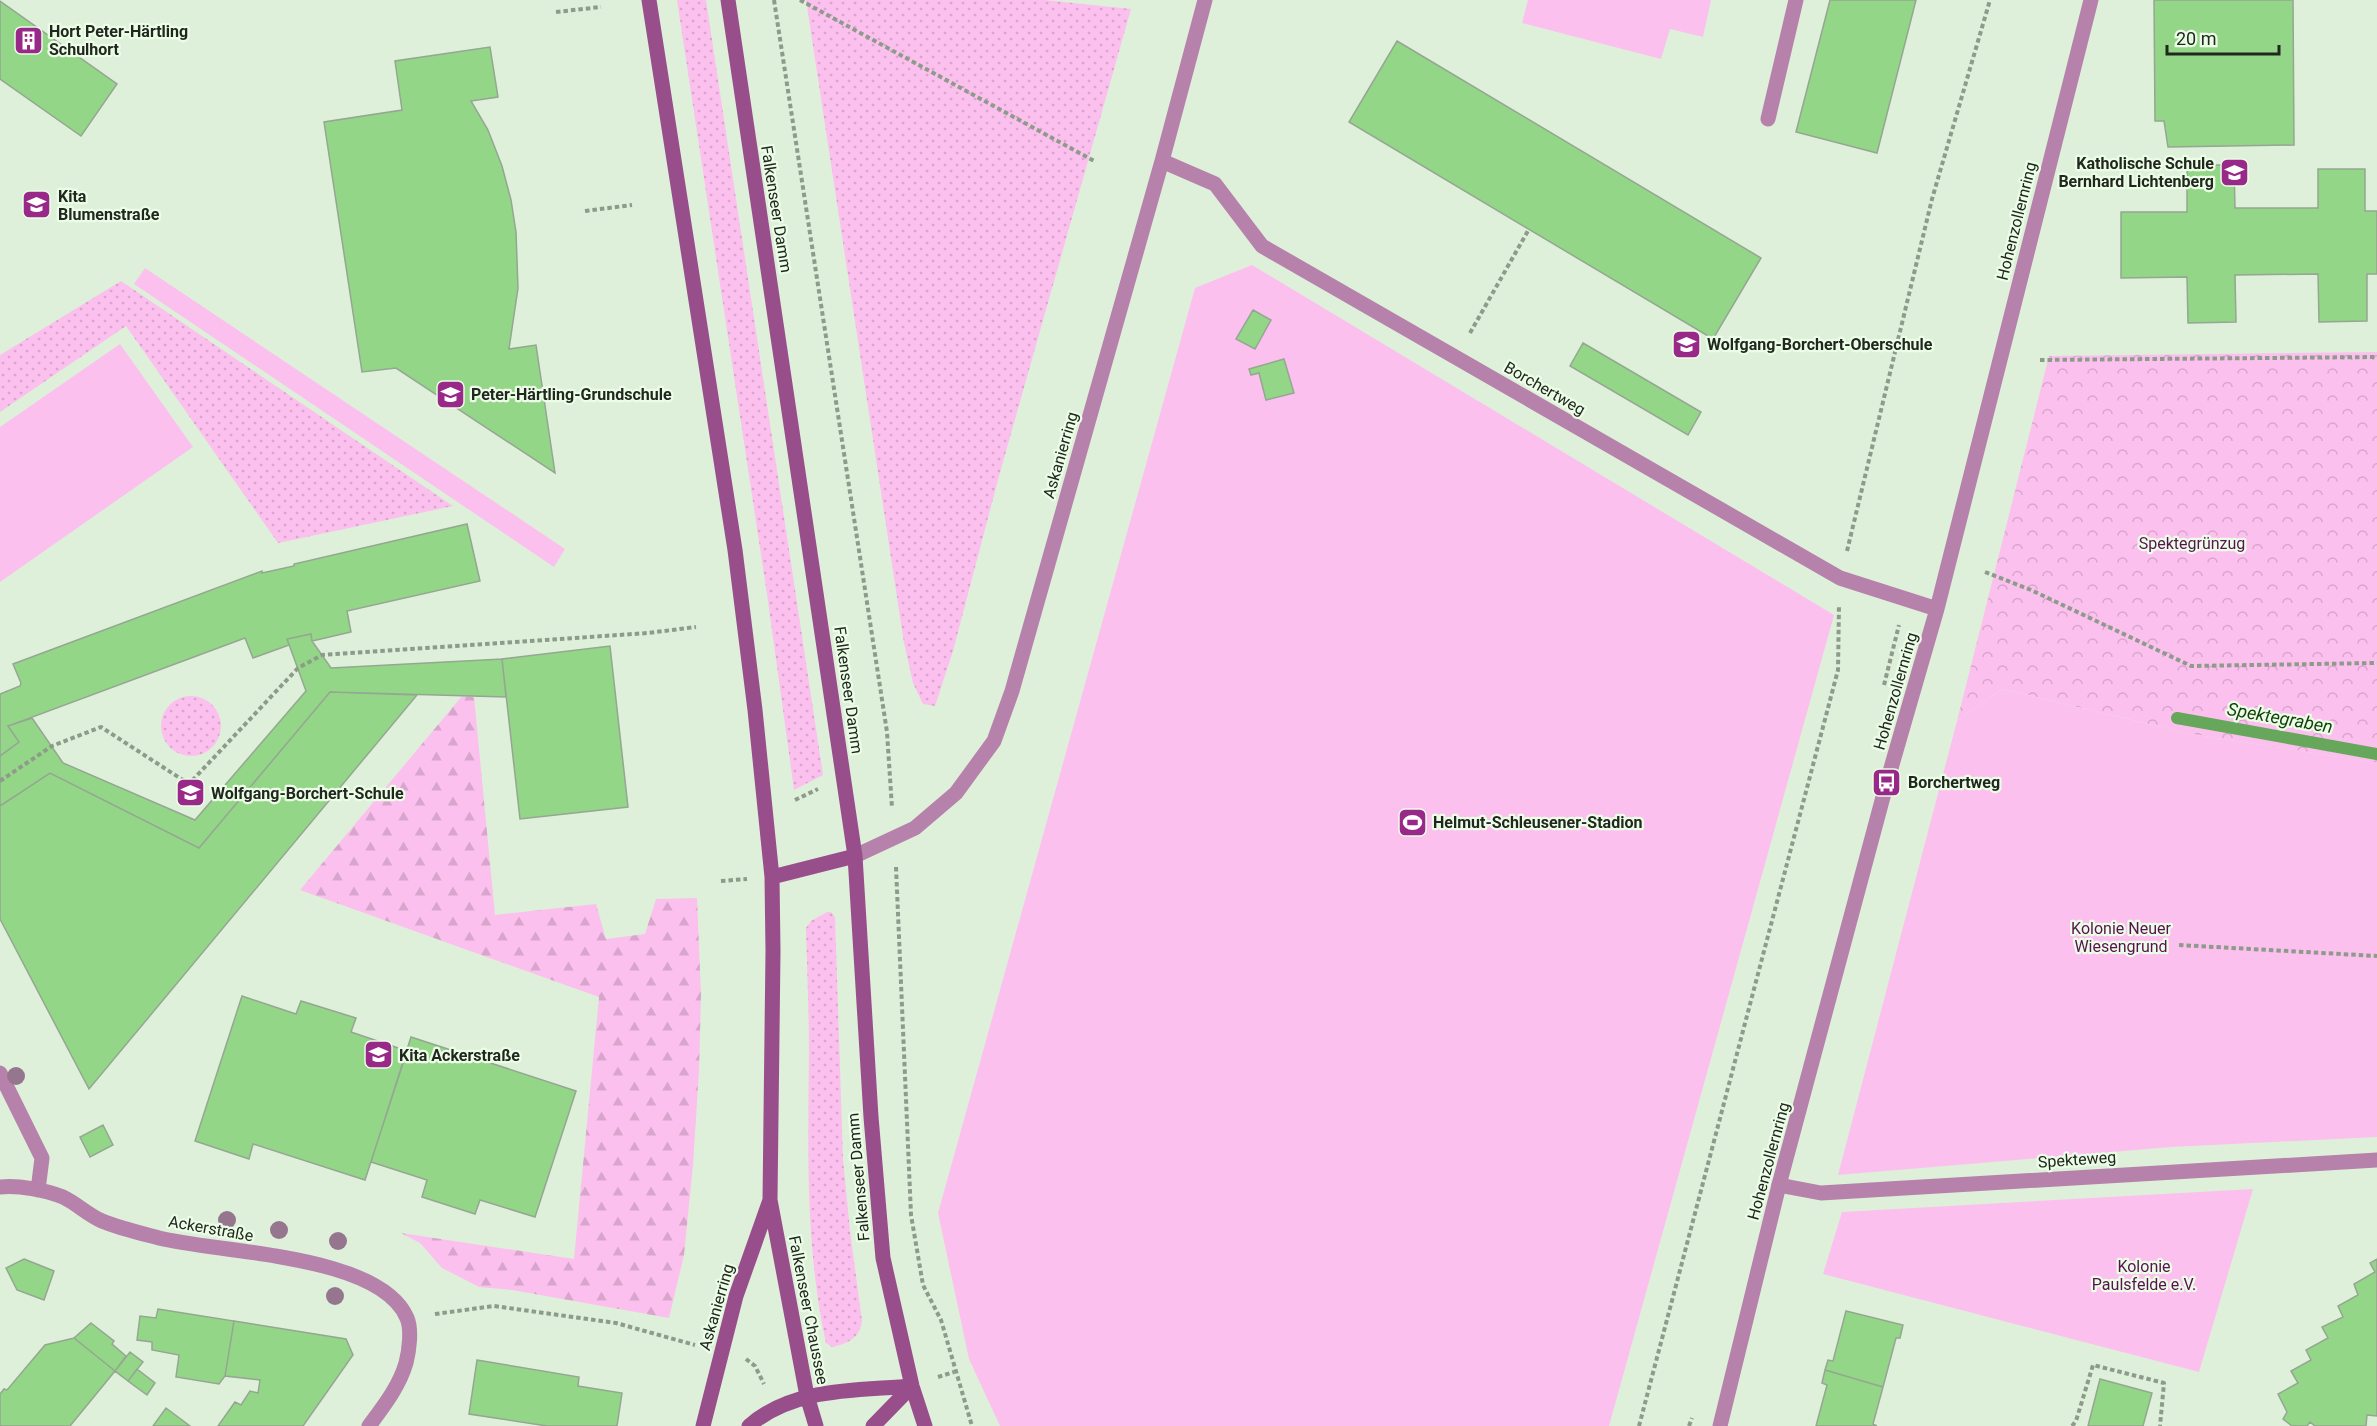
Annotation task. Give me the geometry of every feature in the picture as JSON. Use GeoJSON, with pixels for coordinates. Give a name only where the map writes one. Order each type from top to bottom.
{"type":"FeatureCollection","features":[{"type":"Feature","properties":{"kind":"main road"},"geometry":{"type":"LineString","coordinates":[[649,0],[735,550],[772,877],[770,1200]]}},
{"type":"Feature","properties":{"kind":"main road","name":"Falkenseer Damm"},"geometry":{"type":"LineString","coordinates":[[728,0],[855,856],[871,1117],[883,1258],[912,1386]]}},
{"type":"Feature","properties":{"kind":"main road"},"geometry":{"type":"LineString","coordinates":[[772,877],[855,856]]}},
{"type":"Feature","properties":{"kind":"main road","name":"Falkenseer Chaussee"},"geometry":{"type":"LineString","coordinates":[[770,1200],[807,1396],[816,1426]]}},
{"type":"Feature","properties":{"kind":"main road","name":"Askanierring"},"geometry":{"type":"LineString","coordinates":[[704,1426],[736,1296],[770,1200]]}},
{"type":"Feature","properties":{"kind":"main road"},"geometry":{"type":"LineString","coordinates":[[749,1426],[773,1408],[807,1396],[912,1386]]}},
{"type":"Feature","properties":{"kind":"main road"},"geometry":{"type":"LineString","coordinates":[[873,1426],[912,1386]]}},
{"type":"Feature","properties":{"kind":"main road"},"geometry":{"type":"LineString","coordinates":[[912,1386],[925,1426]]}},
{"type":"Feature","properties":{"kind":"street","name":"Askanierring"},"geometry":{"type":"LineString","coordinates":[[855,856],[915,828],[956,793],[994,741],[1016,680],[1162,161],[1204,0]]}},
{"type":"Feature","properties":{"kind":"street"},"geometry":{"type":"LineString","coordinates":[[1768,119],[1796,0]]}},
{"type":"Feature","properties":{"kind":"street","name":"Hohenzollernring"},"geometry":{"type":"LineString","coordinates":[[1720,1426],[1779,1185],[1887,782],[1937,609],[2091,0]]}},
{"type":"Feature","properties":{"kind":"street","name":"Borchertweg"},"geometry":{"type":"LineString","coordinates":[[1162,161],[1215,184],[1262,246],[1840,578],[1937,609]]}},
{"type":"Feature","properties":{"kind":"street"},"geometry":{"type":"LineString","coordinates":[[0,1073],[42,1158],[38,1190]]}},
{"type":"Feature","properties":{"kind":"street","name":"Spekteweg"},"geometry":{"type":"LineString","coordinates":[[1779,1185],[1821,1193],[2377,1160]]}},
{"type":"Feature","properties":{"kind":"street","name":"Ackerstraße"},"geometry":{"type":"LineString","coordinates":[[0,1187],[38,1190],[62,1197],[101,1220],[160,1238],[322,1265],[342,1271],[381,1288],[397,1303],[407,1318]]}},
{"type":"Feature","properties":{"kind":"street"},"geometry":{"type":"LineString","coordinates":[[369,1426],[391,1395],[406,1363],[410,1334],[407,1318]]}},
{"type":"Feature","properties":{"kind":"path"},"geometry":{"type":"LineString","coordinates":[[774,0],[887,732]]}},
{"type":"Feature","properties":{"kind":"path"},"geometry":{"type":"LineString","coordinates":[[800,0],[1096,162]]}},
{"type":"Feature","properties":{"kind":"path"},"geometry":{"type":"LineString","coordinates":[[1847,552],[1932,199],[1990,0]]}},
{"type":"Feature","properties":{"kind":"path"},"geometry":{"type":"LineString","coordinates":[[556,12],[601,7]]}},
{"type":"Feature","properties":{"kind":"path"},"geometry":{"type":"LineString","coordinates":[[585,211],[632,205]]}},
{"type":"Feature","properties":{"kind":"path"},"geometry":{"type":"LineString","coordinates":[[1468,337],[1529,229]]}},
{"type":"Feature","properties":{"kind":"path"},"geometry":{"type":"LineString","coordinates":[[2040,360],[2377,357]]}},
{"type":"Feature","properties":{"kind":"path"},"geometry":{"type":"LineString","coordinates":[[1985,572],[2031,590],[2191,666],[2377,663]]}},
{"type":"Feature","properties":{"kind":"path"},"geometry":{"type":"LineString","coordinates":[[1639,1426],[1838,670],[1840,578]]}},
{"type":"Feature","properties":{"kind":"path"},"geometry":{"type":"LineString","coordinates":[[0,781],[52,746],[101,727],[189,784],[298,668],[322,655],[636,634],[696,627]]}},
{"type":"Feature","properties":{"kind":"path"},"geometry":{"type":"LineString","coordinates":[[795,800],[824,786]]}},
{"type":"Feature","properties":{"kind":"path"},"geometry":{"type":"LineString","coordinates":[[900,928],[911,1215],[923,1286],[941,1320],[972,1426]]}},
{"type":"Feature","properties":{"kind":"path"},"geometry":{"type":"LineString","coordinates":[[2179,945],[2377,956]]}},
{"type":"Feature","properties":{"kind":"path"},"geometry":{"type":"LineString","coordinates":[[407,1318],[494,1306],[616,1323],[685,1343]]}},
{"type":"Feature","properties":{"kind":"path"},"geometry":{"type":"LineString","coordinates":[[741,1357],[755,1366],[766,1391]]}},
{"type":"Feature","properties":{"kind":"path"},"geometry":{"type":"LineString","coordinates":[[2073,1426],[2093,1365],[2164,1383],[2160,1426]]}},
{"type":"Feature","properties":{"kind":"green space"},"geometry":{"type":"Polygon","coordinates":[[[677,0],[706,0],[823,775],[794,790],[768,601],[677,0]]]}},
{"type":"Feature","properties":{"kind":"green space"},"geometry":{"type":"Polygon","coordinates":[[[806,0],[1045,0],[1131,9],[999,476],[953,651],[935,706],[923,704],[913,683],[904,643],[806,0]]]}},
{"type":"Feature","properties":{"kind":"green space"},"geometry":{"type":"Polygon","coordinates":[[[1528,0],[1711,0],[1703,37],[1670,29],[1661,59],[1522,23],[1528,0]]]}},
{"type":"Feature","properties":{"kind":"green space","name":"Helmut-Schleusener-Stadion"},"geometry":{"type":"Polygon","coordinates":[[[1252,265],[1834,615],[1609,1426],[1000,1426],[969,1359],[938,1213],[1195,288],[1252,265]]]}},
{"type":"Feature","properties":{"kind":"green space"},"geometry":{"type":"Polygon","coordinates":[[[145,268],[565,549],[554,567],[134,284],[145,268]]]}},
{"type":"Feature","properties":{"kind":"green space"},"geometry":{"type":"Polygon","coordinates":[[[121,281],[453,506],[278,543],[126,326],[0,412],[0,355],[121,281]]]}},
{"type":"Feature","properties":{"kind":"green space"},"geometry":{"type":"Polygon","coordinates":[[[120,344],[193,447],[0,582],[0,427],[120,344]]]}},
{"type":"Feature","properties":{"kind":"green space","name":"Spektegrünzug"},"geometry":{"type":"Polygon","coordinates":[[[2377,352],[2377,763],[2191,734],[2002,689],[1957,721],[2049,356],[2377,352]]]}},
{"type":"Feature","properties":{"kind":"green space","name":"Kolonie Neuer Wiesengrund"},"geometry":{"type":"Polygon","coordinates":[[[2002,689],[2191,734],[2377,763],[2377,1137],[2171,1147],[1838,1175],[1957,721],[2002,689]]]}},
{"type":"Feature","properties":{"kind":"green space"},"geometry":{"type":"Polygon","coordinates":[[[191,696],[208,701],[216,709],[221,726],[216,743],[208,751],[191,756],[174,751],[166,743],[161,726],[166,709],[174,701],[191,696]]]}},
{"type":"Feature","properties":{"kind":"green space"},"geometry":{"type":"Polygon","coordinates":[[[462,696],[474,697],[495,915],[596,904],[606,939],[645,934],[656,899],[697,898],[701,995],[693,1165],[684,1255],[669,1318],[512,1290],[479,1287],[442,1268],[420,1243],[401,1233],[574,1259],[599,997],[300,890],[462,696]]]}},
{"type":"Feature","properties":{"kind":"green space"},"geometry":{"type":"Polygon","coordinates":[[[831,912],[835,917],[843,1159],[862,1321],[856,1336],[843,1344],[832,1347],[826,1343],[814,1271],[808,1161],[809,1036],[806,928],[811,921],[831,912]]]}},
{"type":"Feature","properties":{"kind":"green space","name":"Kolonie Paulsfelde e.V."},"geometry":{"type":"Polygon","coordinates":[[[2253,1189],[2199,1372],[1823,1274],[1842,1212],[2253,1189]]]}},
{"type":"Feature","properties":{"kind":"building"},"geometry":{"type":"Polygon","coordinates":[[[1830,0],[1916,0],[1877,153],[1796,132],[1830,0]]]}},
{"type":"Feature","properties":{"kind":"building"},"geometry":{"type":"Polygon","coordinates":[[[2154,0],[2293,0],[2294,145],[2168,147],[2164,121],[2155,121],[2154,0]]]}},
{"type":"Feature","properties":{"kind":"building","name":"Hort Peter-Härtling Schulhort"},"geometry":{"type":"Polygon","coordinates":[[[0,1],[117,84],[81,136],[0,79],[0,1]]]}},
{"type":"Feature","properties":{"kind":"building"},"geometry":{"type":"Polygon","coordinates":[[[1397,41],[1761,258],[1713,339],[1349,122],[1397,41]]]}},
{"type":"Feature","properties":{"kind":"building"},"geometry":{"type":"Polygon","coordinates":[[[490,47],[498,97],[471,101],[488,130],[502,166],[516,232],[518,288],[509,349],[536,345],[555,473],[396,368],[362,372],[324,122],[402,110],[395,61],[490,47]]]}},
{"type":"Feature","properties":{"kind":"building"},"geometry":{"type":"Polygon","coordinates":[[[2187,165],[2234,165],[2235,208],[2318,208],[2318,169],[2365,169],[2365,211],[2377,211],[2377,274],[2367,274],[2367,321],[2319,322],[2318,274],[2235,275],[2236,322],[2188,323],[2187,277],[2121,278],[2121,212],[2187,212],[2187,165]]]}},
{"type":"Feature","properties":{"kind":"building"},"geometry":{"type":"Polygon","coordinates":[[[1253,310],[1271,320],[1255,349],[1236,339],[1253,310]]]}},
{"type":"Feature","properties":{"kind":"building"},"geometry":{"type":"Polygon","coordinates":[[[1583,343],[1701,412],[1688,435],[1570,366],[1583,343]]]}},
{"type":"Feature","properties":{"kind":"building"},"geometry":{"type":"Polygon","coordinates":[[[1284,359],[1294,393],[1266,400],[1259,373],[1251,375],[1249,369],[1284,359]]]}},
{"type":"Feature","properties":{"kind":"building"},"geometry":{"type":"Polygon","coordinates":[[[467,524],[480,581],[347,611],[351,632],[312,641],[311,634],[287,639],[289,645],[253,658],[245,638],[8,726],[19,742],[0,756],[0,694],[20,686],[21,683],[13,664],[262,571],[262,573],[294,566],[294,564],[467,524]]]}},
{"type":"Feature","properties":{"kind":"building"},"geometry":{"type":"Polygon","coordinates":[[[311,634],[312,641],[331,668],[502,659],[506,697],[330,692],[199,848],[50,773],[0,806],[0,756],[19,742],[8,726],[32,718],[63,763],[195,820],[306,691],[287,639],[311,634]]]}},
{"type":"Feature","properties":{"kind":"building"},"geometry":{"type":"Polygon","coordinates":[[[610,646],[628,807],[520,819],[502,659],[610,646]]]}},
{"type":"Feature","properties":{"kind":"building"},"geometry":{"type":"Polygon","coordinates":[[[330,692],[417,695],[89,1089],[0,919],[0,806],[50,773],[199,848],[330,692]]]}},
{"type":"Feature","properties":{"kind":"building"},"geometry":{"type":"Polygon","coordinates":[[[242,996],[296,1014],[301,1001],[356,1018],[351,1032],[407,1051],[365,1180],[253,1144],[249,1159],[195,1141],[242,996]]]}},
{"type":"Feature","properties":{"kind":"building"},"geometry":{"type":"Polygon","coordinates":[[[411,1037],[576,1091],[535,1217],[480,1200],[475,1214],[422,1197],[427,1180],[371,1162],[411,1037]]]}},
{"type":"Feature","properties":{"kind":"building"},"geometry":{"type":"Polygon","coordinates":[[[103,1125],[113,1145],[90,1157],[80,1137],[103,1125]]]}},
{"type":"Feature","properties":{"kind":"building"},"geometry":{"type":"Polygon","coordinates":[[[24,1259],[54,1271],[44,1300],[17,1290],[6,1268],[24,1259]]]}},
{"type":"Feature","properties":{"kind":"building"},"geometry":{"type":"Polygon","coordinates":[[[2377,1259],[2377,1416],[2367,1415],[2366,1426],[2315,1426],[2310,1422],[2307,1426],[2292,1426],[2283,1419],[2287,1412],[2278,1394],[2298,1383],[2291,1371],[2311,1360],[2306,1350],[2328,1338],[2322,1327],[2343,1317],[2338,1306],[2358,1295],[2354,1284],[2375,1272],[2370,1263],[2377,1259]]]}},
{"type":"Feature","properties":{"kind":"building"},"geometry":{"type":"Polygon","coordinates":[[[158,1309],[234,1321],[225,1376],[219,1384],[176,1377],[179,1355],[152,1350],[152,1342],[137,1340],[140,1316],[156,1318],[158,1309]]]}},
{"type":"Feature","properties":{"kind":"building"},"geometry":{"type":"Polygon","coordinates":[[[1846,1311],[1903,1325],[1900,1338],[1896,1338],[1883,1387],[1825,1370],[1828,1360],[1833,1361],[1846,1311]]]}},
{"type":"Feature","properties":{"kind":"building"},"geometry":{"type":"Polygon","coordinates":[[[234,1321],[346,1339],[353,1355],[303,1426],[218,1426],[235,1402],[241,1405],[250,1391],[258,1393],[260,1380],[225,1376],[234,1321]]]}},
{"type":"Feature","properties":{"kind":"building"},"geometry":{"type":"Polygon","coordinates":[[[91,1323],[114,1341],[112,1344],[126,1356],[115,1371],[74,1338],[91,1323]]]}},
{"type":"Feature","properties":{"kind":"building"},"geometry":{"type":"Polygon","coordinates":[[[74,1338],[115,1371],[70,1426],[0,1426],[0,1394],[4,1389],[7,1390],[45,1345],[74,1338]]]}},
{"type":"Feature","properties":{"kind":"building"},"geometry":{"type":"Polygon","coordinates":[[[130,1352],[143,1362],[128,1381],[115,1371],[130,1352]]]}},
{"type":"Feature","properties":{"kind":"building"},"geometry":{"type":"Polygon","coordinates":[[[477,1360],[579,1377],[578,1386],[622,1393],[617,1426],[547,1426],[469,1414],[477,1360]]]}},
{"type":"Feature","properties":{"kind":"building"},"geometry":{"type":"Polygon","coordinates":[[[137,1369],[155,1383],[147,1395],[128,1381],[137,1369]]]}},
{"type":"Feature","properties":{"kind":"building"},"geometry":{"type":"Polygon","coordinates":[[[1825,1370],[1883,1387],[1873,1424],[1877,1426],[1816,1426],[1827,1385],[1822,1383],[1825,1370]]]}},
{"type":"Feature","properties":{"kind":"building"},"geometry":{"type":"Polygon","coordinates":[[[2100,1379],[2152,1393],[2143,1426],[2088,1426],[2100,1379]]]}},
{"type":"Feature","properties":{"kind":"building"},"geometry":{"type":"Polygon","coordinates":[[[166,1408],[190,1426],[153,1426],[166,1408]]]}},
{"type":"Feature","properties":{"kind":"waterway","name":"Spektegraben"},"geometry":{"type":"LineString","coordinates":[[2177,718],[2377,754]]}},
{"type":"Feature","properties":{"kind":"place","name":"Hort Peter-Härtling Schulhort"},"geometry":{"type":"Point","coordinates":[28,40]}},
{"type":"Feature","properties":{"kind":"place","name":"Katholische Schule Bernhard Lichtenberg"},"geometry":{"type":"Point","coordinates":[2235,172]}},
{"type":"Feature","properties":{"kind":"place","name":"Kita Blumenstraße"},"geometry":{"type":"Point","coordinates":[37,205]}},
{"type":"Feature","properties":{"kind":"place","name":"Wolfgang-Borchert-Oberschule"},"geometry":{"type":"Point","coordinates":[1686,344]}},
{"type":"Feature","properties":{"kind":"place","name":"Peter-Härtling-Grundschule"},"geometry":{"type":"Point","coordinates":[450,394]}},
{"type":"Feature","properties":{"kind":"place","name":"Borchertweg"},"geometry":{"type":"Point","coordinates":[1887,782]}},
{"type":"Feature","properties":{"kind":"place","name":"Wolfgang-Borchert-Schule"},"geometry":{"type":"Point","coordinates":[190,793]}},
{"type":"Feature","properties":{"kind":"place","name":"Helmut-Schleusener-Stadion"},"geometry":{"type":"Point","coordinates":[1412,822]}},
{"type":"Feature","properties":{"kind":"place","name":"Kita Ackerstraße"},"geometry":{"type":"Point","coordinates":[378,1055]}}]}
